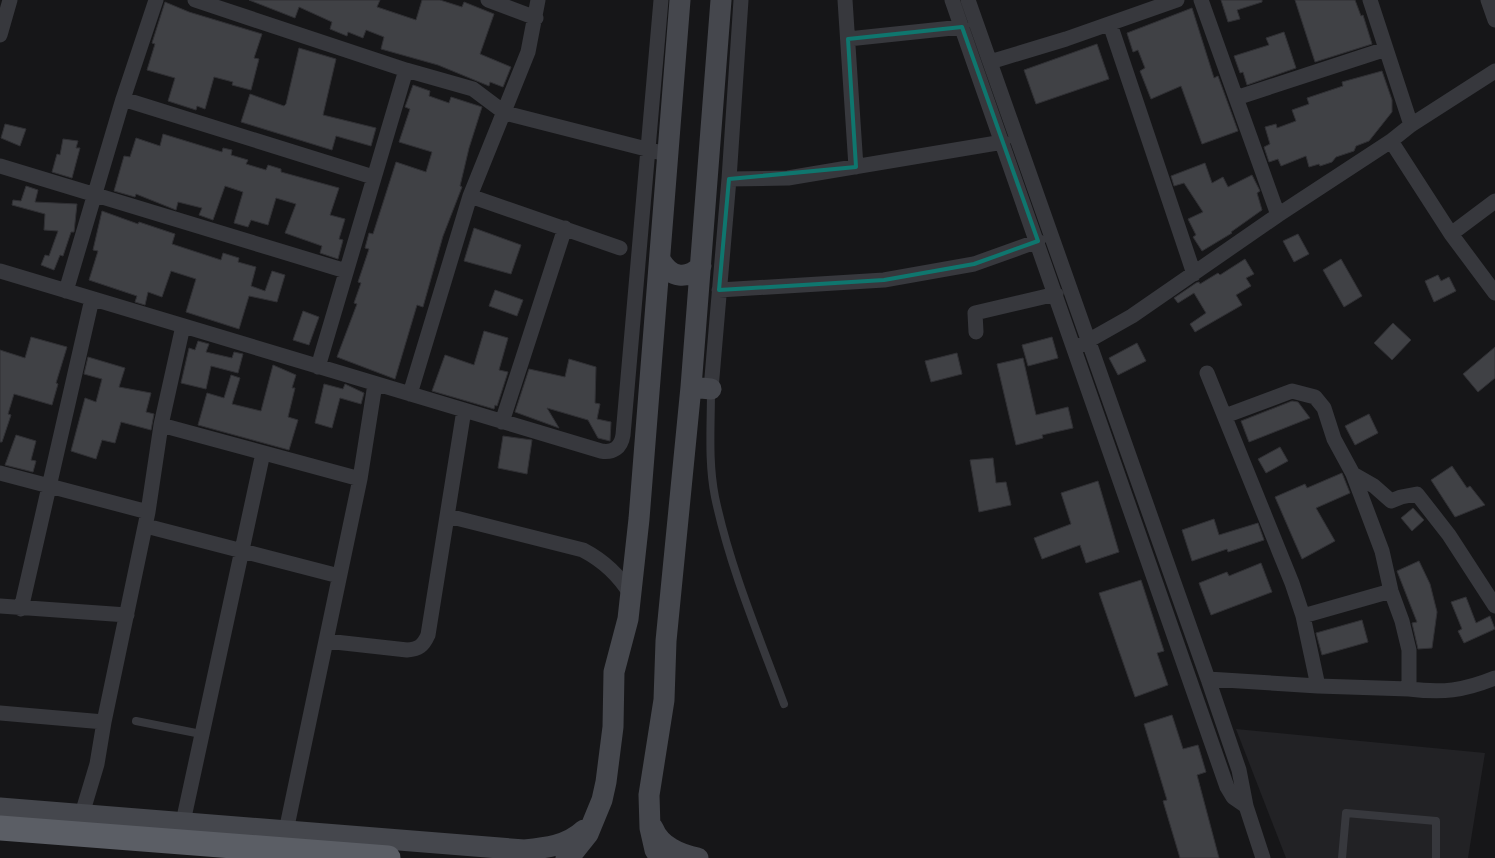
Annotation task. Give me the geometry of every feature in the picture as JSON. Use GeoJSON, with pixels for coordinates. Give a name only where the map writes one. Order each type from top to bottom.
{"type":"FeatureCollection","features":[{"type":"Feature","properties":{"kind":"highway"},"geometry":{"type":"LineString","coordinates":[[0,828],[386,851]]}},
{"type":"Feature","properties":{"kind":"main road"},"geometry":{"type":"LineString","coordinates":[[566,858],[582,843],[595,820],[606,782],[613,727],[614,672],[628,619],[640,518],[680,0]]}},
{"type":"Feature","properties":{"kind":"main road"},"geometry":{"type":"LineString","coordinates":[[660,858],[652,838],[649,819],[651,776],[664,700],[666,641],[701,388],[701,266],[721,0]]}},
{"type":"Feature","properties":{"kind":"main road"},"geometry":{"type":"LineString","coordinates":[[661,261],[665,268],[679,276],[687,275],[701,266]]}},
{"type":"Feature","properties":{"kind":"main road"},"geometry":{"type":"LineString","coordinates":[[0,808],[286,831],[386,851],[538,849],[568,842],[595,820]]}},
{"type":"Feature","properties":{"kind":"main road"},"geometry":{"type":"LineString","coordinates":[[649,819],[656,835],[664,844],[682,854],[698,858]]}},
{"type":"Feature","properties":{"kind":"street"},"geometry":{"type":"LineString","coordinates":[[0,34],[10,0]]}},
{"type":"Feature","properties":{"kind":"street"},"geometry":{"type":"LineString","coordinates":[[66,291],[123,99],[156,0]]}},
{"type":"Feature","properties":{"kind":"street"},"geometry":{"type":"LineString","coordinates":[[195,0],[406,70],[473,89],[505,113],[669,155]]}},
{"type":"Feature","properties":{"kind":"street"},"geometry":{"type":"LineString","coordinates":[[488,0],[536,18]]}},
{"type":"Feature","properties":{"kind":"street"},"geometry":{"type":"LineString","coordinates":[[410,394],[470,196],[528,52],[538,0]]}},
{"type":"Feature","properties":{"kind":"street"},"geometry":{"type":"LineString","coordinates":[[0,271],[502,422],[601,451],[611,452],[622,441],[661,0]]}},
{"type":"Feature","properties":{"kind":"street"},"geometry":{"type":"LineString","coordinates":[[701,388],[719,290],[729,179],[741,0]]}},
{"type":"Feature","properties":{"kind":"street"},"geometry":{"type":"LineString","coordinates":[[845,0],[856,167]]}},
{"type":"Feature","properties":{"kind":"street"},"geometry":{"type":"LineString","coordinates":[[952,0],[1056,294],[1082,345],[1208,679],[1239,770],[1246,806],[1263,858]]}},
{"type":"Feature","properties":{"kind":"street"},"geometry":{"type":"LineString","coordinates":[[968,0],[990,62],[1227,788],[1233,797],[1246,806]]}},
{"type":"Feature","properties":{"kind":"street"},"geometry":{"type":"LineString","coordinates":[[990,62],[1178,0]]}},
{"type":"Feature","properties":{"kind":"street"},"geometry":{"type":"LineString","coordinates":[[1201,0],[1278,215]]}},
{"type":"Feature","properties":{"kind":"street"},"geometry":{"type":"LineString","coordinates":[[1370,0],[1411,125]]}},
{"type":"Feature","properties":{"kind":"street"},"geometry":{"type":"LineString","coordinates":[[1488,0],[1495,20]]}},
{"type":"Feature","properties":{"kind":"street"},"geometry":{"type":"LineString","coordinates":[[1110,24],[1194,274]]}},
{"type":"Feature","properties":{"kind":"street"},"geometry":{"type":"LineString","coordinates":[[848,39],[962,27]]}},
{"type":"Feature","properties":{"kind":"street"},"geometry":{"type":"LineString","coordinates":[[1236,98],[1386,49]]}},
{"type":"Feature","properties":{"kind":"street"},"geometry":{"type":"LineString","coordinates":[[318,367],[406,70]]}},
{"type":"Feature","properties":{"kind":"street"},"geometry":{"type":"LineString","coordinates":[[1082,345],[1132,316],[1278,215],[1391,141],[1411,125],[1495,71]]}},
{"type":"Feature","properties":{"kind":"street"},"geometry":{"type":"LineString","coordinates":[[123,99],[373,177]]}},
{"type":"Feature","properties":{"kind":"street"},"geometry":{"type":"LineString","coordinates":[[1391,141],[1451,234],[1495,293]]}},
{"type":"Feature","properties":{"kind":"street"},"geometry":{"type":"LineString","coordinates":[[729,179],[788,178],[1003,142]]}},
{"type":"Feature","properties":{"kind":"street"},"geometry":{"type":"LineString","coordinates":[[0,166],[346,271]]}},
{"type":"Feature","properties":{"kind":"street"},"geometry":{"type":"LineString","coordinates":[[470,196],[620,248]]}},
{"type":"Feature","properties":{"kind":"street"},"geometry":{"type":"LineString","coordinates":[[1451,234],[1495,201]]}},
{"type":"Feature","properties":{"kind":"street"},"geometry":{"type":"LineString","coordinates":[[502,422],[565,228]]}},
{"type":"Feature","properties":{"kind":"street"},"geometry":{"type":"LineString","coordinates":[[719,290],[884,280],[974,264],[1038,241]]}},
{"type":"Feature","properties":{"kind":"street"},"geometry":{"type":"LineString","coordinates":[[976,332],[975,313],[1056,294]]}},
{"type":"Feature","properties":{"kind":"street"},"geometry":{"type":"LineString","coordinates":[[20,608],[50,486],[92,299]]}},
{"type":"Feature","properties":{"kind":"street"},"geometry":{"type":"LineString","coordinates":[[82,814],[97,764],[104,722],[147,519],[161,425],[183,326]]}},
{"type":"Feature","properties":{"kind":"street"},"geometry":{"type":"LineString","coordinates":[[1206,373],[1280,552],[1303,616],[1318,686]]}},
{"type":"Feature","properties":{"kind":"street"},"geometry":{"type":"LineString","coordinates":[[286,831],[360,479],[375,384]]}},
{"type":"Feature","properties":{"kind":"street"},"geometry":{"type":"LineString","coordinates":[[1225,416],[1292,391],[1315,397],[1324,408],[1334,439],[1353,474],[1382,551],[1390,591],[1402,621],[1408,650],[1409,689]]}},
{"type":"Feature","properties":{"kind":"street"},"geometry":{"type":"LineString","coordinates":[[326,641],[407,650],[416,649],[424,644],[428,635],[464,410]]}},
{"type":"Feature","properties":{"kind":"street"},"geometry":{"type":"LineString","coordinates":[[161,425],[360,479]]}},
{"type":"Feature","properties":{"kind":"street"},"geometry":{"type":"LineString","coordinates":[[183,822],[263,453]]}},
{"type":"Feature","properties":{"kind":"street"},"geometry":{"type":"LineString","coordinates":[[0,473],[50,486],[241,550],[339,576]]}},
{"type":"Feature","properties":{"kind":"street"},"geometry":{"type":"LineString","coordinates":[[1353,474],[1374,486],[1391,501],[1417,494],[1449,535],[1495,606]]}},
{"type":"Feature","properties":{"kind":"street"},"geometry":{"type":"LineString","coordinates":[[448,516],[583,550],[606,564],[620,578],[631,595]]}},
{"type":"Feature","properties":{"kind":"street"},"geometry":{"type":"LineString","coordinates":[[1303,616],[1390,591]]}},
{"type":"Feature","properties":{"kind":"street"},"geometry":{"type":"LineString","coordinates":[[0,606],[127,615]]}},
{"type":"Feature","properties":{"kind":"street"},"geometry":{"type":"LineString","coordinates":[[1208,679],[1454,692],[1495,678]]}},
{"type":"Feature","properties":{"kind":"street"},"geometry":{"type":"LineString","coordinates":[[0,713],[104,722]]}},
{"type":"Feature","properties":{"kind":"lane"},"geometry":{"type":"LineString","coordinates":[[701,388],[715,496],[735,568],[784,704]]}},
{"type":"Feature","properties":{"kind":"lane"},"geometry":{"type":"LineString","coordinates":[[136,721],[201,734]]}},
{"type":"Feature","properties":{"kind":"lane"},"geometry":{"type":"LineString","coordinates":[[1342,858],[1346,813],[1436,821],[1436,858]]}},
{"type":"Feature","properties":{"kind":"highlighted area"},"geometry":{"type":"Polygon","coordinates":[[[962,27],[1038,241],[974,264],[884,280],[719,290],[729,179],[856,167],[848,39],[962,27]]]}},
{"type":"Feature","properties":{"kind":"shaded area"},"geometry":{"type":"Polygon","coordinates":[[[1236,729],[1485,753],[1468,858],[1286,858],[1236,729]]]}},
{"type":"Feature","properties":{"kind":"building"},"geometry":{"type":"Polygon","coordinates":[[[249,0],[380,0],[377,7],[416,20],[422,0],[440,0],[462,7],[464,2],[494,14],[480,54],[511,67],[503,87],[490,82],[489,86],[438,65],[381,49],[384,37],[366,30],[363,38],[348,32],[347,36],[330,29],[332,22],[299,7],[295,18],[249,0]]]}},
{"type":"Feature","properties":{"kind":"building"},"geometry":{"type":"Polygon","coordinates":[[[1221,0],[1262,0],[1262,2],[1237,10],[1240,19],[1228,22],[1221,0]]]}},
{"type":"Feature","properties":{"kind":"building"},"geometry":{"type":"Polygon","coordinates":[[[1295,0],[1355,0],[1361,16],[1363,15],[1372,44],[1315,62],[1295,0]]]}},
{"type":"Feature","properties":{"kind":"building"},"geometry":{"type":"Polygon","coordinates":[[[165,2],[189,12],[262,34],[254,58],[259,59],[251,90],[232,85],[233,82],[214,77],[205,109],[197,106],[196,110],[168,101],[175,78],[147,70],[155,44],[152,43],[165,2]]]}},
{"type":"Feature","properties":{"kind":"building"},"geometry":{"type":"Polygon","coordinates":[[[1192,8],[1214,78],[1218,76],[1238,131],[1202,144],[1181,86],[1151,99],[1140,71],[1145,68],[1138,50],[1133,52],[1127,33],[1192,8]]]}},
{"type":"Feature","properties":{"kind":"building"},"geometry":{"type":"Polygon","coordinates":[[[1284,32],[1296,68],[1247,85],[1243,72],[1240,73],[1234,56],[1269,45],[1266,38],[1284,32]]]}},
{"type":"Feature","properties":{"kind":"building"},"geometry":{"type":"Polygon","coordinates":[[[1097,44],[1109,79],[1036,104],[1024,70],[1097,44]]]}},
{"type":"Feature","properties":{"kind":"building"},"geometry":{"type":"Polygon","coordinates":[[[299,48],[336,59],[323,115],[376,128],[371,146],[336,136],[332,150],[241,122],[250,94],[284,106],[286,104],[299,48]]]}},
{"type":"Feature","properties":{"kind":"building"},"geometry":{"type":"Polygon","coordinates":[[[1382,71],[1392,100],[1392,112],[1369,141],[1356,146],[1354,151],[1336,157],[1332,162],[1320,166],[1319,164],[1309,167],[1306,156],[1281,166],[1278,159],[1269,162],[1264,147],[1270,144],[1265,127],[1276,124],[1277,128],[1296,121],[1292,110],[1309,104],[1307,98],[1343,86],[1342,82],[1382,71]]]}},
{"type":"Feature","properties":{"kind":"building"},"geometry":{"type":"Polygon","coordinates":[[[413,85],[430,91],[429,96],[449,103],[451,97],[482,107],[469,148],[460,186],[462,187],[443,236],[423,307],[417,305],[395,379],[337,357],[357,304],[354,303],[361,283],[358,282],[369,249],[365,248],[369,233],[373,234],[396,162],[426,172],[432,152],[399,142],[410,109],[405,107],[413,85]]]}},
{"type":"Feature","properties":{"kind":"building"},"geometry":{"type":"Polygon","coordinates":[[[5,124],[26,129],[20,146],[1,138],[5,124]]]}},
{"type":"Feature","properties":{"kind":"building"},"geometry":{"type":"Polygon","coordinates":[[[163,134],[222,152],[223,148],[232,150],[231,155],[248,160],[246,164],[266,170],[268,165],[281,169],[281,172],[339,188],[330,215],[345,219],[339,239],[343,240],[338,259],[320,253],[322,246],[285,233],[296,204],[276,198],[268,225],[251,220],[248,227],[234,223],[243,192],[225,186],[213,220],[199,215],[202,208],[178,202],[176,210],[136,194],[135,197],[114,191],[124,156],[130,157],[136,138],[160,146],[163,134]]]}},
{"type":"Feature","properties":{"kind":"building"},"geometry":{"type":"Polygon","coordinates":[[[63,139],[78,141],[76,148],[80,148],[72,178],[52,172],[57,154],[60,155],[63,139]]]}},
{"type":"Feature","properties":{"kind":"building"},"geometry":{"type":"Polygon","coordinates":[[[1205,163],[1212,183],[1223,177],[1228,187],[1252,175],[1260,191],[1257,193],[1262,210],[1232,233],[1202,251],[1193,237],[1196,235],[1188,219],[1203,212],[1184,183],[1174,186],[1171,176],[1205,163]]]}},
{"type":"Feature","properties":{"kind":"building"},"geometry":{"type":"Polygon","coordinates":[[[26,186],[38,190],[35,202],[77,204],[74,232],[71,232],[63,256],[60,255],[54,270],[41,265],[45,255],[49,256],[58,231],[44,230],[45,214],[12,205],[13,200],[21,201],[26,186]]]}},
{"type":"Feature","properties":{"kind":"building"},"geometry":{"type":"Polygon","coordinates":[[[102,211],[138,224],[139,222],[175,234],[172,244],[221,260],[223,253],[239,258],[238,262],[256,267],[251,286],[265,291],[272,271],[285,275],[277,302],[249,296],[239,329],[186,312],[196,279],[171,271],[162,297],[148,292],[145,305],[135,302],[137,296],[89,280],[98,251],[93,250],[102,211]]]}},
{"type":"Feature","properties":{"kind":"building"},"geometry":{"type":"Polygon","coordinates":[[[474,228],[521,245],[511,274],[464,261],[474,228]]]}},
{"type":"Feature","properties":{"kind":"building"},"geometry":{"type":"Polygon","coordinates":[[[1298,234],[1309,254],[1294,262],[1283,241],[1298,234]]]}},
{"type":"Feature","properties":{"kind":"building"},"geometry":{"type":"Polygon","coordinates":[[[1245,259],[1254,274],[1246,278],[1251,286],[1236,295],[1242,305],[1195,332],[1190,324],[1206,313],[1194,293],[1178,303],[1174,298],[1196,283],[1199,282],[1200,284],[1218,273],[1220,275],[1245,259]]]}},
{"type":"Feature","properties":{"kind":"building"},"geometry":{"type":"Polygon","coordinates":[[[1341,259],[1362,296],[1344,307],[1323,270],[1341,259]]]}},
{"type":"Feature","properties":{"kind":"building"},"geometry":{"type":"Polygon","coordinates":[[[1438,275],[1441,281],[1449,277],[1456,291],[1434,302],[1425,281],[1438,275]]]}},
{"type":"Feature","properties":{"kind":"building"},"geometry":{"type":"Polygon","coordinates":[[[495,290],[523,300],[517,316],[489,306],[495,290]]]}},
{"type":"Feature","properties":{"kind":"building"},"geometry":{"type":"Polygon","coordinates":[[[303,311],[319,317],[309,345],[293,340],[303,311]]]}},
{"type":"Feature","properties":{"kind":"building"},"geometry":{"type":"Polygon","coordinates":[[[1393,323],[1411,340],[1392,360],[1374,343],[1393,323]]]}},
{"type":"Feature","properties":{"kind":"building"},"geometry":{"type":"Polygon","coordinates":[[[484,331],[508,338],[499,370],[508,372],[497,406],[495,405],[494,409],[432,391],[445,355],[474,365],[484,331]]]}},
{"type":"Feature","properties":{"kind":"building"},"geometry":{"type":"Polygon","coordinates":[[[31,337],[67,347],[56,383],[58,384],[52,405],[14,394],[8,414],[11,415],[2,442],[0,442],[0,350],[25,358],[31,337]]]}},
{"type":"Feature","properties":{"kind":"building"},"geometry":{"type":"Polygon","coordinates":[[[1052,337],[1058,358],[1028,366],[1022,345],[1052,337]]]}},
{"type":"Feature","properties":{"kind":"building"},"geometry":{"type":"Polygon","coordinates":[[[198,341],[209,344],[206,352],[232,358],[234,352],[243,354],[238,373],[211,366],[206,389],[181,383],[189,348],[195,350],[198,341]]]}},
{"type":"Feature","properties":{"kind":"building"},"geometry":{"type":"Polygon","coordinates":[[[1137,343],[1146,361],[1118,375],[1109,358],[1137,343]]]}},
{"type":"Feature","properties":{"kind":"building"},"geometry":{"type":"Polygon","coordinates":[[[1495,347],[1495,378],[1478,392],[1463,374],[1495,347]]]}},
{"type":"Feature","properties":{"kind":"building"},"geometry":{"type":"Polygon","coordinates":[[[957,353],[962,374],[931,382],[925,361],[957,353]]]}},
{"type":"Feature","properties":{"kind":"building"},"geometry":{"type":"Polygon","coordinates":[[[88,357],[125,368],[119,387],[151,393],[146,412],[154,414],[151,430],[121,422],[115,443],[102,440],[96,459],[71,451],[85,398],[96,402],[102,379],[84,374],[88,357]]]}},
{"type":"Feature","properties":{"kind":"building"},"geometry":{"type":"Polygon","coordinates":[[[1023,358],[1036,415],[1068,407],[1073,428],[1042,435],[1043,438],[1016,445],[997,364],[1023,358]]]}},
{"type":"Feature","properties":{"kind":"building"},"geometry":{"type":"Polygon","coordinates":[[[569,359],[596,367],[595,403],[600,404],[597,419],[611,422],[610,441],[598,438],[588,420],[547,408],[559,428],[515,412],[529,369],[565,377],[569,359]]]}},
{"type":"Feature","properties":{"kind":"building"},"geometry":{"type":"Polygon","coordinates":[[[273,365],[296,375],[288,417],[298,420],[289,450],[198,425],[207,393],[224,398],[231,375],[240,378],[232,404],[261,411],[273,365]]]}},
{"type":"Feature","properties":{"kind":"building"},"geometry":{"type":"Polygon","coordinates":[[[324,384],[343,389],[345,384],[364,393],[361,404],[340,398],[332,428],[315,423],[324,384]]]}},
{"type":"Feature","properties":{"kind":"building"},"geometry":{"type":"Polygon","coordinates":[[[1292,401],[1298,402],[1310,418],[1249,442],[1241,421],[1292,401]]]}},
{"type":"Feature","properties":{"kind":"building"},"geometry":{"type":"Polygon","coordinates":[[[1369,414],[1378,433],[1355,445],[1345,426],[1369,414]]]}},
{"type":"Feature","properties":{"kind":"building"},"geometry":{"type":"Polygon","coordinates":[[[16,435],[36,441],[31,460],[36,461],[33,472],[5,465],[16,435]]]}},
{"type":"Feature","properties":{"kind":"building"},"geometry":{"type":"Polygon","coordinates":[[[503,436],[532,440],[527,474],[498,468],[503,436]]]}},
{"type":"Feature","properties":{"kind":"building"},"geometry":{"type":"Polygon","coordinates":[[[1280,447],[1288,461],[1266,473],[1258,459],[1280,447]]]}},
{"type":"Feature","properties":{"kind":"building"},"geometry":{"type":"Polygon","coordinates":[[[993,458],[996,483],[1006,482],[1011,505],[979,512],[970,460],[993,458]]]}},
{"type":"Feature","properties":{"kind":"building"},"geometry":{"type":"Polygon","coordinates":[[[1452,466],[1467,488],[1470,486],[1485,505],[1455,517],[1431,480],[1452,466]]]}},
{"type":"Feature","properties":{"kind":"building"},"geometry":{"type":"Polygon","coordinates":[[[1342,473],[1350,493],[1316,508],[1335,541],[1302,559],[1275,497],[1305,484],[1307,488],[1342,473]]]}},
{"type":"Feature","properties":{"kind":"building"},"geometry":{"type":"Polygon","coordinates":[[[1098,481],[1119,552],[1086,563],[1080,545],[1042,559],[1034,538],[1071,524],[1061,493],[1098,481]]]}},
{"type":"Feature","properties":{"kind":"building"},"geometry":{"type":"Polygon","coordinates":[[[1413,508],[1424,520],[1412,531],[1401,518],[1413,508]]]}},
{"type":"Feature","properties":{"kind":"building"},"geometry":{"type":"Polygon","coordinates":[[[1214,519],[1219,535],[1258,523],[1264,540],[1228,552],[1227,549],[1192,561],[1182,530],[1214,519]]]}},
{"type":"Feature","properties":{"kind":"building"},"geometry":{"type":"Polygon","coordinates":[[[1419,561],[1430,584],[1437,612],[1432,648],[1418,649],[1412,623],[1417,622],[1397,571],[1419,561]]]}},
{"type":"Feature","properties":{"kind":"building"},"geometry":{"type":"Polygon","coordinates":[[[1261,563],[1272,592],[1211,615],[1199,583],[1227,572],[1229,576],[1261,563]]]}},
{"type":"Feature","properties":{"kind":"building"},"geometry":{"type":"Polygon","coordinates":[[[1141,580],[1164,651],[1157,653],[1168,685],[1135,697],[1099,593],[1141,580]]]}},
{"type":"Feature","properties":{"kind":"building"},"geometry":{"type":"Polygon","coordinates":[[[1466,597],[1476,623],[1490,616],[1495,629],[1464,643],[1458,631],[1462,629],[1451,602],[1466,597]]]}},
{"type":"Feature","properties":{"kind":"building"},"geometry":{"type":"Polygon","coordinates":[[[1362,620],[1368,642],[1322,655],[1316,633],[1362,620]]]}},
{"type":"Feature","properties":{"kind":"building"},"geometry":{"type":"Polygon","coordinates":[[[1172,715],[1183,749],[1198,745],[1206,772],[1197,775],[1219,858],[1180,858],[1163,801],[1167,800],[1144,724],[1172,715]]]}}]}
